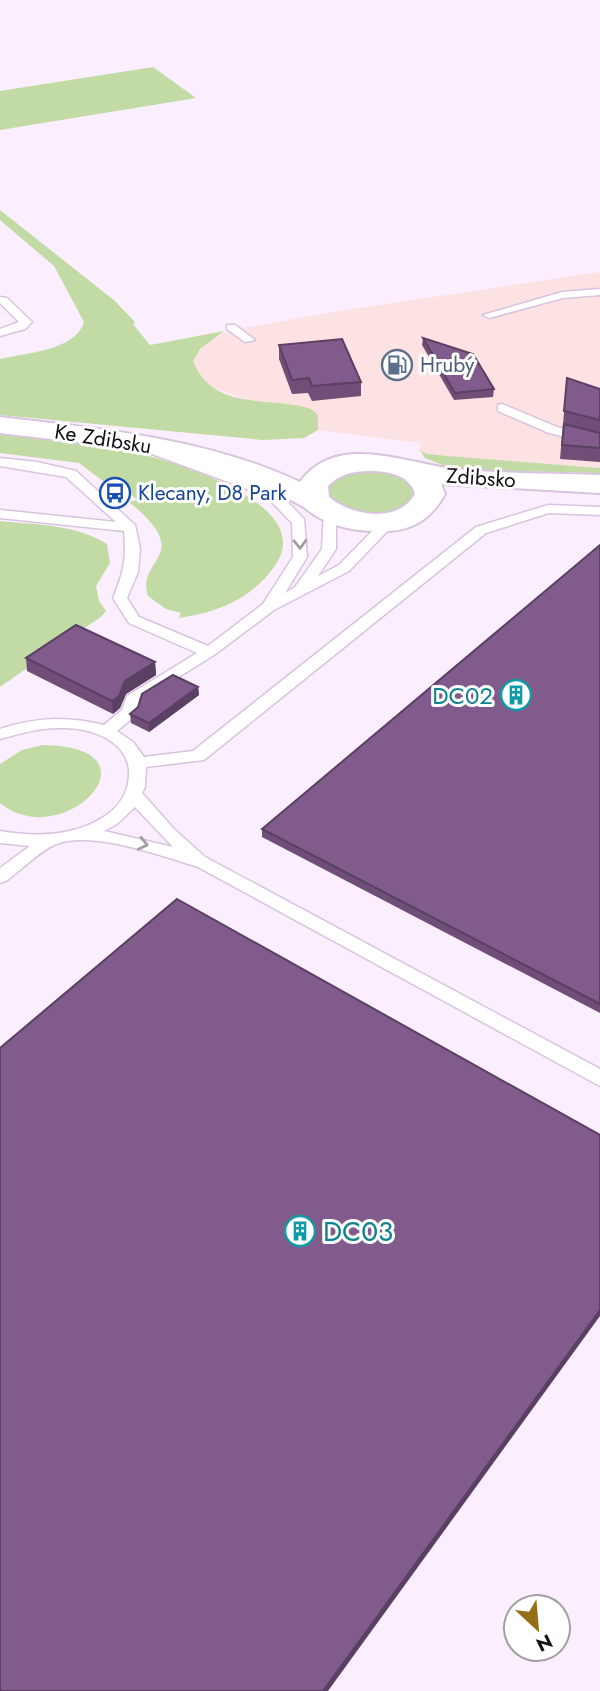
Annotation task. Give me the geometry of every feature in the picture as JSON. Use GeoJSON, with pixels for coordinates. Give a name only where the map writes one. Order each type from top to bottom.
{"type":"FeatureCollection","features":[{"type":"Feature","properties":{"kind":"main road","name":"Ke Zdibsku"},"geometry":{"type":"LineString","coordinates":[[0,425],[127,441],[205,458],[281,468],[341,466]]}},
{"type":"Feature","properties":{"kind":"main road","name":"Ke Zdibsku"},"geometry":{"type":"LineString","coordinates":[[205,458],[264,477],[321,506],[364,522],[390,521]]}},
{"type":"Feature","properties":{"kind":"main road","name":"Zdibsko"},"geometry":{"type":"LineString","coordinates":[[341,466],[379,462],[456,478],[600,484]]}},
{"type":"Feature","properties":{"kind":"main road"},"geometry":{"type":"LineString","coordinates":[[321,506],[311,491],[316,480],[341,466]]}},
{"type":"Feature","properties":{"kind":"main road"},"geometry":{"type":"LineString","coordinates":[[413,471],[429,488],[430,494],[424,506]]}},
{"type":"Feature","properties":{"kind":"main road","name":"Zdibsko"},"geometry":{"type":"LineString","coordinates":[[390,521],[410,516],[424,506],[468,492],[550,481]]}},
{"type":"Feature","properties":{"kind":"lane"},"geometry":{"type":"LineString","coordinates":[[489,315],[562,295],[600,292]]}},
{"type":"Feature","properties":{"kind":"lane"},"geometry":{"type":"LineString","coordinates":[[0,333],[21,327],[26,322],[3,300]]}},
{"type":"Feature","properties":{"kind":"lane"},"geometry":{"type":"LineString","coordinates":[[231,327],[249,340]]}},
{"type":"Feature","properties":{"kind":"lane"},"geometry":{"type":"LineString","coordinates":[[502,408],[553,430],[600,441]]}},
{"type":"Feature","properties":{"kind":"lane"},"geometry":{"type":"LineString","coordinates":[[127,441],[271,493],[299,522],[300,557],[269,607]]}},
{"type":"Feature","properties":{"kind":"lane"},"geometry":{"type":"LineString","coordinates":[[0,462],[37,466],[71,474],[130,528],[133,549],[131,572],[120,598],[134,620],[209,652]]}},
{"type":"Feature","properties":{"kind":"lane"},"geometry":{"type":"LineString","coordinates":[[301,590],[329,549],[321,506]]}},
{"type":"Feature","properties":{"kind":"lane"},"geometry":{"type":"LineString","coordinates":[[138,763],[198,756],[481,530],[548,509],[600,511]]}},
{"type":"Feature","properties":{"kind":"lane"},"geometry":{"type":"LineString","coordinates":[[0,514],[130,528]]}},
{"type":"Feature","properties":{"kind":"lane"},"geometry":{"type":"LineString","coordinates":[[106,732],[130,712],[133,699],[209,652],[269,607],[344,568],[390,521]]}},
{"type":"Feature","properties":{"kind":"lane"},"geometry":{"type":"LineString","coordinates":[[0,734],[37,724],[74,723],[106,732],[132,751],[138,763],[135,796],[114,818],[80,835]]}},
{"type":"Feature","properties":{"kind":"lane"},"geometry":{"type":"LineString","coordinates":[[135,796],[168,833],[204,863],[600,1078]]}},
{"type":"Feature","properties":{"kind":"lane"},"geometry":{"type":"LineString","coordinates":[[0,836],[14,841],[47,842],[80,835],[102,835],[204,863]]}},
{"type":"Feature","properties":{"kind":"lane"},"geometry":{"type":"LineString","coordinates":[[0,877],[47,842]]}},
{"type":"Feature","properties":{"kind":"shaded area"},"geometry":{"type":"Polygon","coordinates":[[[600,272],[600,468],[427,455],[420,450],[420,443],[318,430],[318,415],[303,407],[246,400],[209,386],[199,375],[193,361],[200,349],[223,333],[244,328],[600,272]]]}},
{"type":"Feature","properties":{"kind":"green space"},"geometry":{"type":"Polygon","coordinates":[[[153,67],[196,98],[0,130],[0,91],[153,67]]]}},
{"type":"Feature","properties":{"kind":"green space"},"geometry":{"type":"Polygon","coordinates":[[[0,210],[115,301],[135,322],[133,324],[150,345],[224,331],[200,349],[193,361],[202,377],[214,388],[228,395],[311,409],[318,415],[318,430],[304,438],[263,440],[0,415],[0,359],[60,345],[79,332],[84,322],[54,266],[0,220],[0,210]]]}},
{"type":"Feature","properties":{"kind":"green space"},"geometry":{"type":"Polygon","coordinates":[[[0,432],[72,439],[117,448],[185,467],[220,482],[252,499],[274,519],[283,542],[274,567],[255,588],[232,603],[179,618],[181,613],[166,609],[148,596],[146,583],[161,546],[159,535],[149,520],[129,502],[137,500],[125,488],[116,491],[79,463],[0,453],[0,432]]]}},
{"type":"Feature","properties":{"kind":"green space"},"geometry":{"type":"Polygon","coordinates":[[[420,450],[427,454],[600,468],[600,473],[455,470],[425,458],[420,450]]]}},
{"type":"Feature","properties":{"kind":"green space"},"geometry":{"type":"Polygon","coordinates":[[[380,470],[404,477],[416,491],[405,508],[385,514],[364,513],[344,506],[330,496],[329,485],[344,476],[380,470]]]}},
{"type":"Feature","properties":{"kind":"green space"},"geometry":{"type":"Polygon","coordinates":[[[0,521],[55,526],[95,537],[107,544],[110,563],[96,586],[99,601],[106,611],[102,616],[0,687],[0,521]]]}},
{"type":"Feature","properties":{"kind":"green space"},"geometry":{"type":"Polygon","coordinates":[[[43,745],[79,750],[97,762],[100,778],[92,794],[74,808],[51,816],[25,816],[0,803],[0,764],[22,750],[43,745]]]}},
{"type":"Feature","properties":{"kind":"building"},"geometry":{"type":"Polygon","coordinates":[[[423,338],[473,354],[494,389],[455,393],[423,338]]]}},
{"type":"Feature","properties":{"kind":"building"},"geometry":{"type":"Polygon","coordinates":[[[342,339],[361,382],[312,386],[309,378],[292,380],[279,345],[342,339]]]}},
{"type":"Feature","properties":{"kind":"building"},"geometry":{"type":"Polygon","coordinates":[[[567,378],[600,389],[600,420],[564,411],[567,378]]]}},
{"type":"Feature","properties":{"kind":"building"},"geometry":{"type":"Polygon","coordinates":[[[564,424],[600,433],[600,448],[562,445],[564,424]]]}},
{"type":"Feature","properties":{"kind":"building","name":"DC02"},"geometry":{"type":"Polygon","coordinates":[[[600,545],[600,1004],[262,829],[600,545]]]}},
{"type":"Feature","properties":{"kind":"building"},"geometry":{"type":"Polygon","coordinates":[[[76,625],[155,662],[125,681],[119,696],[112,701],[26,658],[76,625]]]}},
{"type":"Feature","properties":{"kind":"building"},"geometry":{"type":"Polygon","coordinates":[[[173,675],[198,687],[149,723],[130,714],[138,707],[142,694],[173,675]]]}},
{"type":"Feature","properties":{"kind":"building","name":"DC03"},"geometry":{"type":"Polygon","coordinates":[[[177,899],[600,1135],[600,1310],[323,1691],[0,1691],[0,1048],[177,899]]]}},
{"type":"Feature","properties":{"kind":"place","name":"Hrubý"},"geometry":{"type":"Point","coordinates":[397,365]}},
{"type":"Feature","properties":{"kind":"place","name":"Klecany, D8 Park"},"geometry":{"type":"Point","coordinates":[115,493]}},
{"type":"Feature","properties":{"kind":"place","name":"DC02"},"geometry":{"type":"Point","coordinates":[516,695]}},
{"type":"Feature","properties":{"kind":"place","name":"DC03"},"geometry":{"type":"Point","coordinates":[300,1231]}}]}
